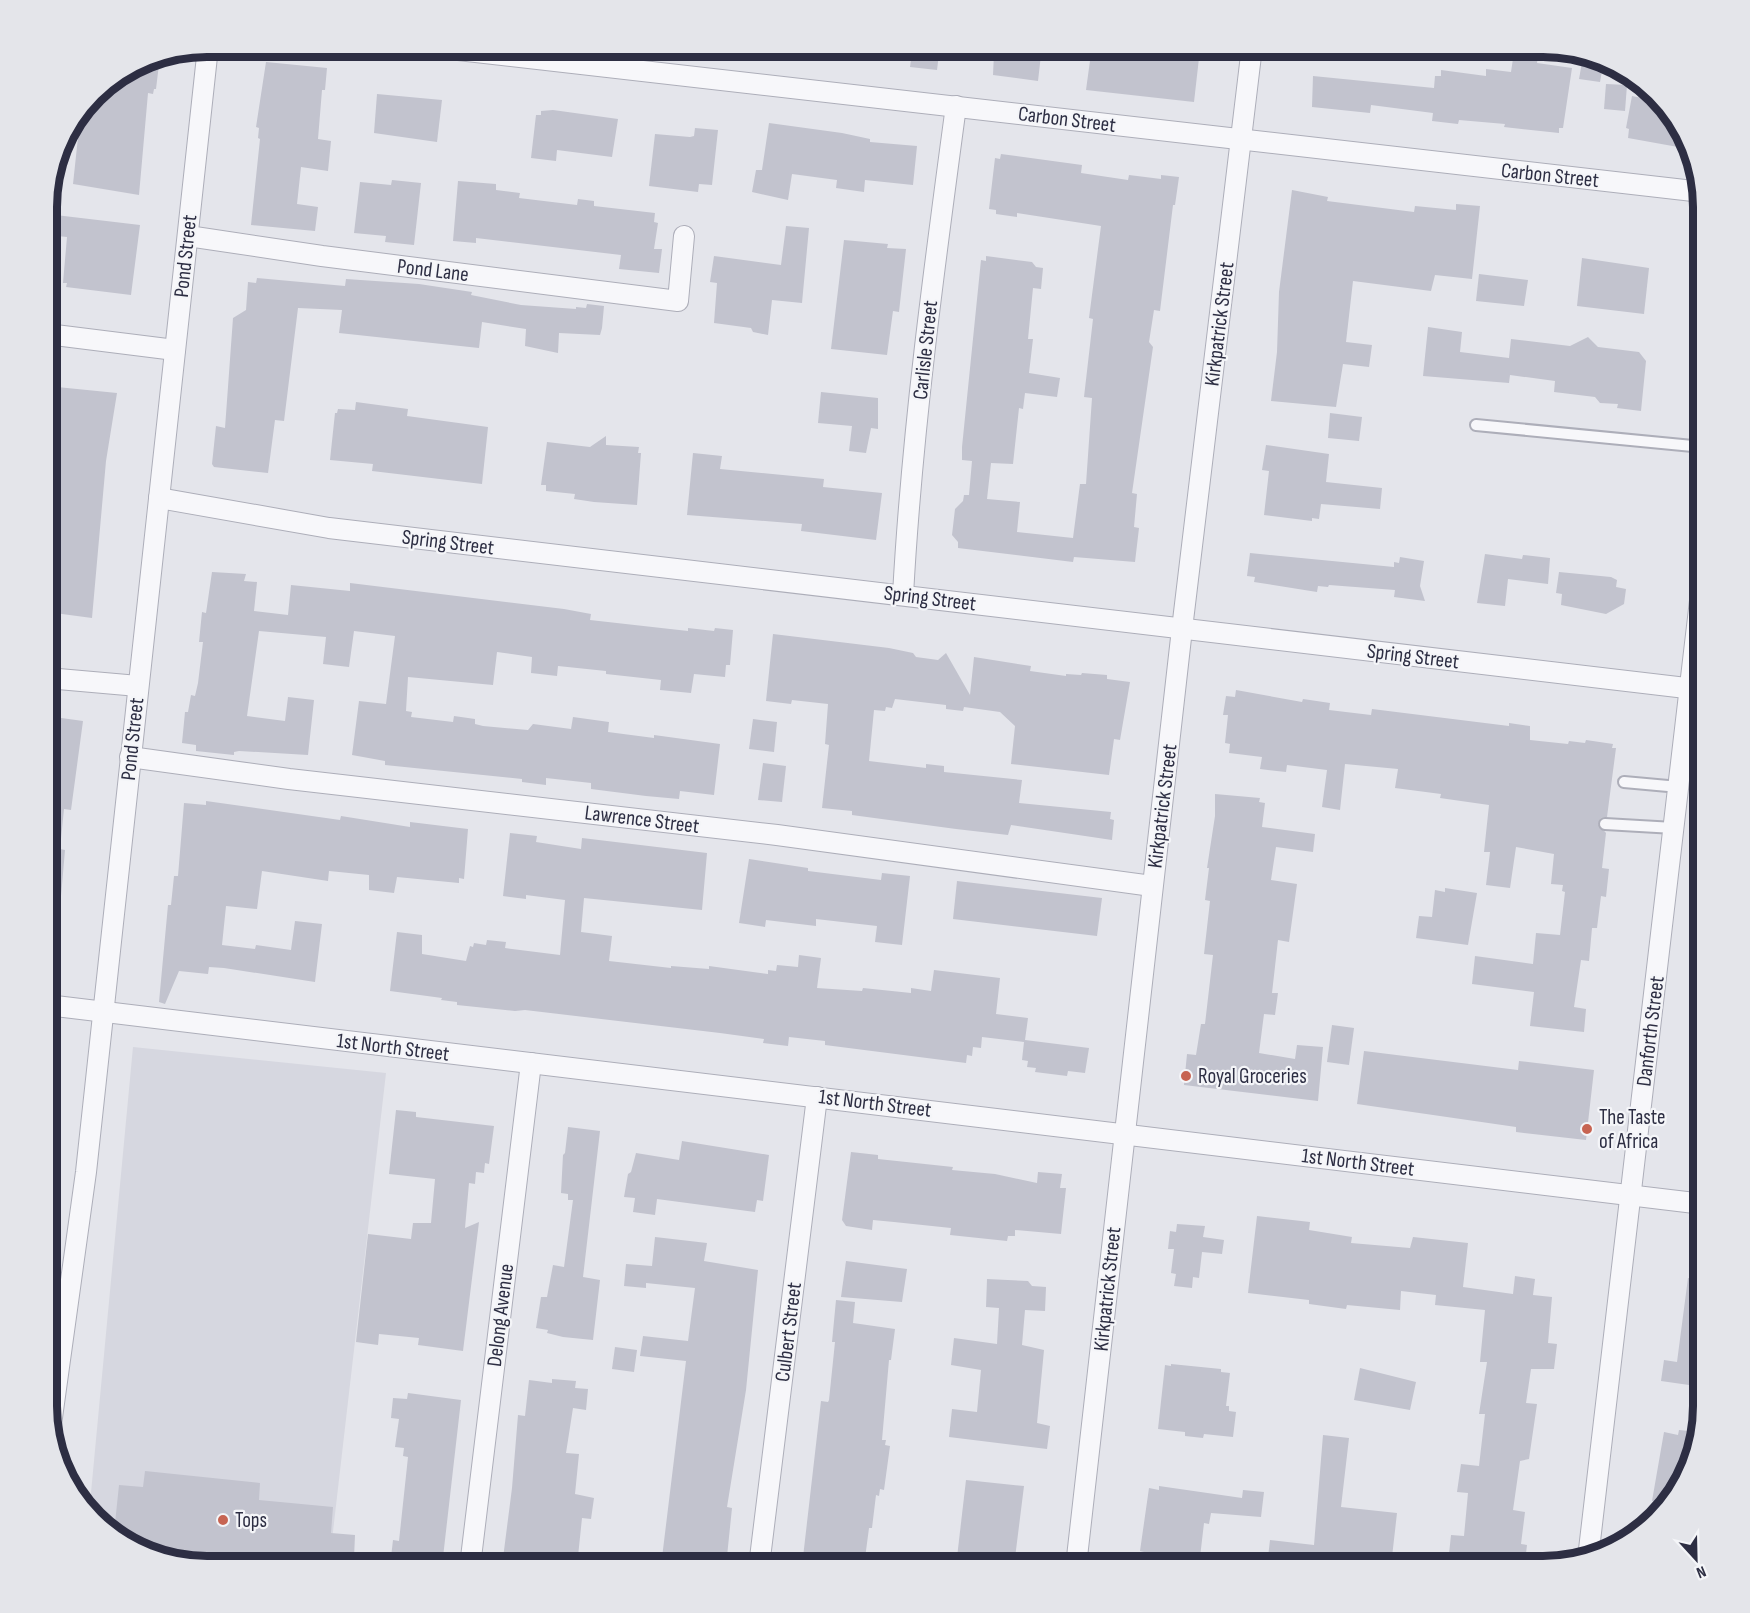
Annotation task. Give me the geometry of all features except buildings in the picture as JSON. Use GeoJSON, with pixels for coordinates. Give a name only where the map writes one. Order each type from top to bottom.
{"type":"FeatureCollection","features":[{"type":"Feature","properties":{"kind":"street","name":"Pond Street"},"geometry":{"type":"LineString","coordinates":[[57,1341],[86,1172],[207,57]]}},
{"type":"Feature","properties":{"kind":"street","name":"Carbon Street"},"geometry":{"type":"LineString","coordinates":[[528,57],[1692,191]]}},
{"type":"Feature","properties":{"kind":"street","name":"Kirkpatrick Street"},"geometry":{"type":"LineString","coordinates":[[1077,1556],[1152,886],[1251,57]]}},
{"type":"Feature","properties":{"kind":"street","name":"Carlisle Street"},"geometry":{"type":"LineString","coordinates":[[903,595],[907,521],[927,327],[956,106]]}},
{"type":"Feature","properties":{"kind":"street","name":"Pond Lane"},"geometry":{"type":"LineString","coordinates":[[188,236],[322,256],[678,302],[684,236]]}},
{"type":"Feature","properties":{"kind":"street"},"geometry":{"type":"LineString","coordinates":[[57,335],[175,350]]}},
{"type":"Feature","properties":{"kind":"street","name":"Spring Street"},"geometry":{"type":"LineString","coordinates":[[159,498],[329,528],[1693,689]]}},
{"type":"Feature","properties":{"kind":"street"},"geometry":{"type":"LineString","coordinates":[[57,679],[138,686]]}},
{"type":"Feature","properties":{"kind":"street","name":"Danforth Street"},"geometry":{"type":"LineString","coordinates":[[1589,1548],[1679,787],[1693,711]]}},
{"type":"Feature","properties":{"kind":"street","name":"Lawrence Street"},"geometry":{"type":"LineString","coordinates":[[130,757],[289,778],[777,835],[1152,886]]}},
{"type":"Feature","properties":{"kind":"street","name":"1st North Street"},"geometry":{"type":"LineString","coordinates":[[57,1006],[1693,1203]]}},
{"type":"Feature","properties":{"kind":"street","name":"Delong Avenue"},"geometry":{"type":"LineString","coordinates":[[471,1556],[531,1063]]}},
{"type":"Feature","properties":{"kind":"street","name":"Culbert Street"},"geometry":{"type":"LineString","coordinates":[[760,1556],[817,1097]]}},
{"type":"Feature","properties":{"kind":"lane"},"geometry":{"type":"LineString","coordinates":[[1476,425],[1693,446]]}},
{"type":"Feature","properties":{"kind":"lane"},"geometry":{"type":"LineString","coordinates":[[1624,782],[1679,787]]}},
{"type":"Feature","properties":{"kind":"lane"},"geometry":{"type":"LineString","coordinates":[[1605,824],[1674,828]]}},
{"type":"Feature","properties":{"kind":"shaded area"},"geometry":{"type":"Polygon","coordinates":[[[133,1047],[386,1073],[330,1556],[197,1556],[178,1553],[150,1545],[132,1536],[101,1512],[90,1500],[133,1047]]]}},
{"type":"Feature","properties":{"kind":"place","name":"Royal Groceries"},"geometry":{"type":"Point","coordinates":[1186,1076]}},
{"type":"Feature","properties":{"kind":"place","name":"The Taste of Africa"},"geometry":{"type":"Point","coordinates":[1587,1129]}},
{"type":"Feature","properties":{"kind":"place","name":"Tops"},"geometry":{"type":"Point","coordinates":[223,1520]}}]}
